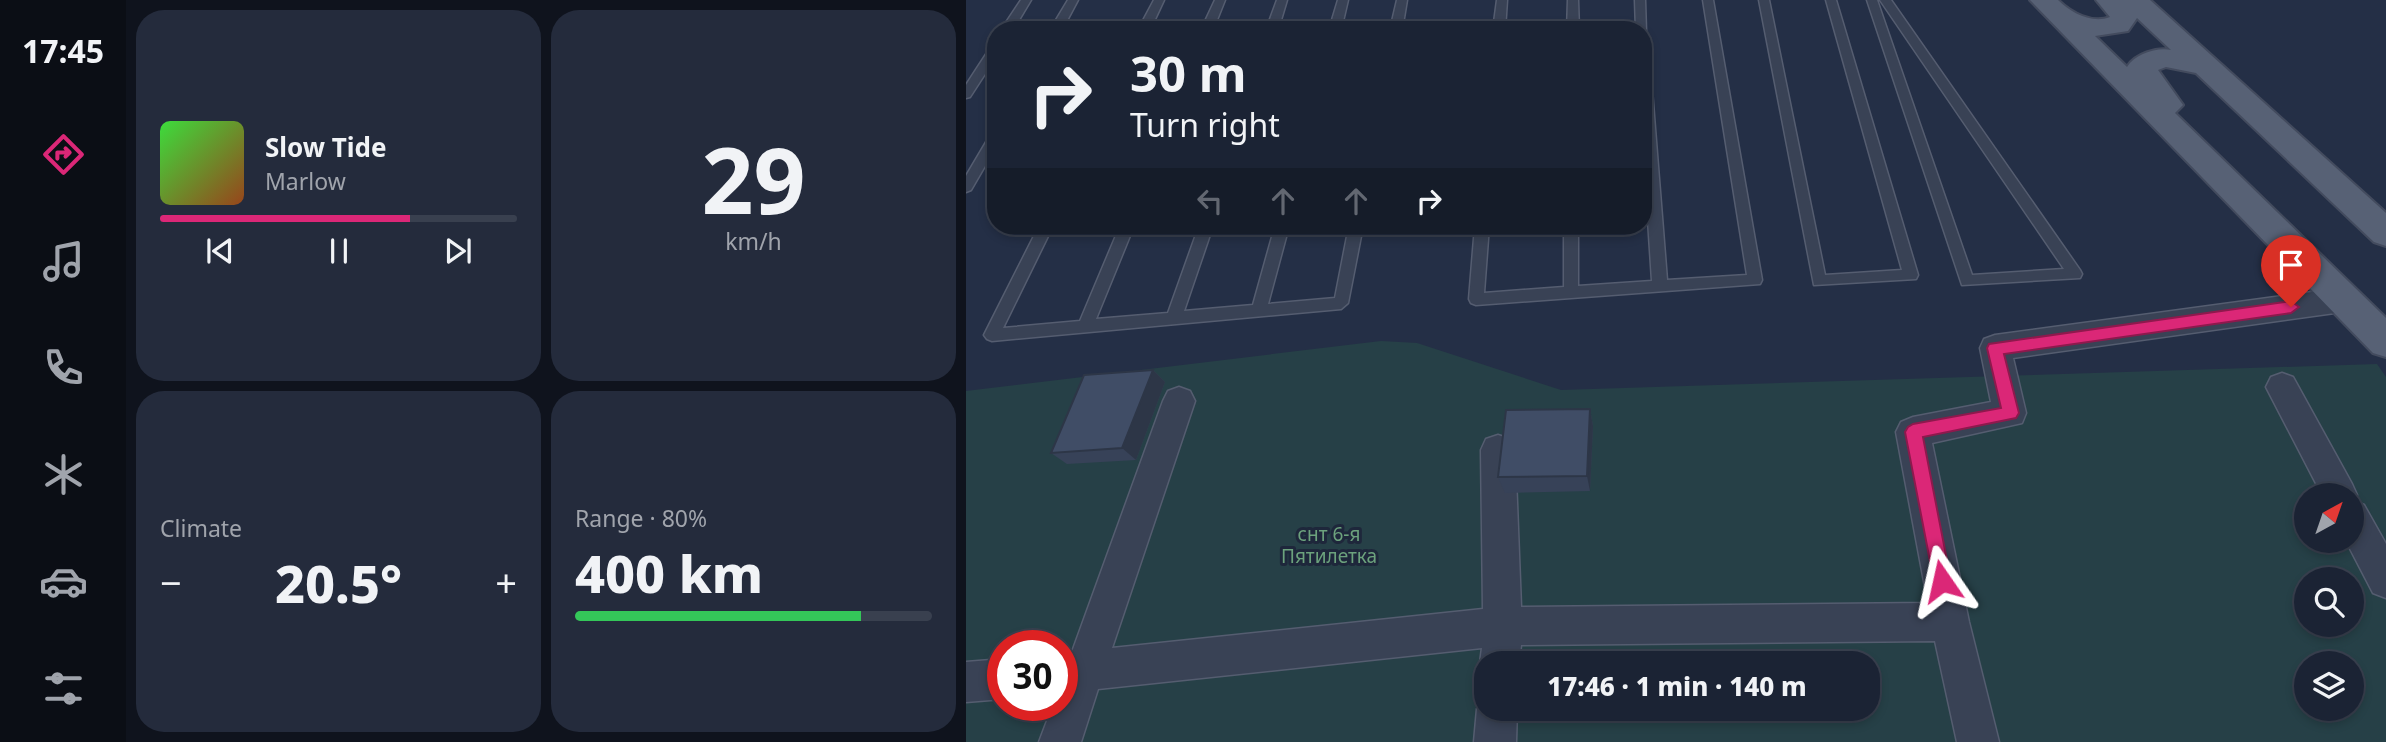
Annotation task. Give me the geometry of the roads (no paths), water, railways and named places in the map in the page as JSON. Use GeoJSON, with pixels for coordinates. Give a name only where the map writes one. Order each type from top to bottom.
{"type":"FeatureCollection","features":[{"type":"Feature","properties":{"kind":"main road"},"geometry":{"type":"LineString","coordinates":[[2051,9],[2098,28],[2118,25],[2125,16],[2109,0]]}},
{"type":"Feature","properties":{"kind":"main road"},"geometry":{"type":"LineString","coordinates":[[2134,0],[2386,233]]}},
{"type":"Feature","properties":{"kind":"main road"},"geometry":{"type":"LineString","coordinates":[[2051,9],[2386,342]]}},
{"type":"Feature","properties":{"kind":"main road"},"geometry":{"type":"LineString","coordinates":[[2204,65],[2163,57],[2141,67],[2163,101],[2253,188],[2342,300]]}},
{"type":"Feature","properties":{"kind":"street"},"geometry":{"type":"LineString","coordinates":[[1978,742],[1950,622],[1913,432],[2010,413],[1995,348],[2342,300]]}},
{"type":"Feature","properties":{"kind":"street"},"geometry":{"type":"LineString","coordinates":[[2282,387],[2334,483]]}},
{"type":"Feature","properties":{"kind":"street"},"geometry":{"type":"LineString","coordinates":[[1078,659],[1179,401]]}},
{"type":"Feature","properties":{"kind":"street"},"geometry":{"type":"LineString","coordinates":[[1498,450],[1502,618],[1506,626]]}},
{"type":"Feature","properties":{"kind":"street"},"geometry":{"type":"LineString","coordinates":[[2364,539],[2386,580]]}},
{"type":"Feature","properties":{"kind":"street"},"geometry":{"type":"LineString","coordinates":[[1078,671],[1506,626],[1950,622]]}},
{"type":"Feature","properties":{"kind":"street"},"geometry":{"type":"LineString","coordinates":[[1501,651],[1502,635],[1506,626]]}},
{"type":"Feature","properties":{"kind":"street"},"geometry":{"type":"LineString","coordinates":[[966,682],[987,680]]}},
{"type":"Feature","properties":{"kind":"street"},"geometry":{"type":"LineString","coordinates":[[1060,742],[1064,721]]}},
{"type":"Feature","properties":{"kind":"street"},"geometry":{"type":"LineString","coordinates":[[1495,742],[1496,721]]}},
{"type":"Feature","properties":{"kind":"lane"},"geometry":{"type":"LineString","coordinates":[[1013,21],[1026,0]]}},
{"type":"Feature","properties":{"kind":"lane"},"geometry":{"type":"LineString","coordinates":[[1061,21],[1073,0]]}},
{"type":"Feature","properties":{"kind":"lane"},"geometry":{"type":"LineString","coordinates":[[1148,21],[1159,0]]}},
{"type":"Feature","properties":{"kind":"lane"},"geometry":{"type":"LineString","coordinates":[[1212,21],[1220,0]]}},
{"type":"Feature","properties":{"kind":"lane"},"geometry":{"type":"LineString","coordinates":[[1275,21],[1282,0]]}},
{"type":"Feature","properties":{"kind":"lane"},"geometry":{"type":"LineString","coordinates":[[1337,21],[1343,0]]}},
{"type":"Feature","properties":{"kind":"lane"},"geometry":{"type":"LineString","coordinates":[[1398,21],[1402,0]]}},
{"type":"Feature","properties":{"kind":"lane"},"geometry":{"type":"LineString","coordinates":[[1500,21],[1502,0]]}},
{"type":"Feature","properties":{"kind":"lane"},"geometry":{"type":"LineString","coordinates":[[1573,0],[1573,21]]}},
{"type":"Feature","properties":{"kind":"lane"},"geometry":{"type":"LineString","coordinates":[[1640,0],[1641,21]]}},
{"type":"Feature","properties":{"kind":"lane"},"geometry":{"type":"LineString","coordinates":[[1481,235],[1476,299],[1755,279],[1708,0]]}},
{"type":"Feature","properties":{"kind":"lane"},"geometry":{"type":"LineString","coordinates":[[1764,0],[1819,281],[1911,275],[1831,0]]}},
{"type":"Feature","properties":{"kind":"lane"},"geometry":{"type":"LineString","coordinates":[[1871,0],[1967,281],[2075,274],[1885,0]]}},
{"type":"Feature","properties":{"kind":"lane"},"geometry":{"type":"LineString","coordinates":[[966,94],[987,62]]}},
{"type":"Feature","properties":{"kind":"lane"},"geometry":{"type":"LineString","coordinates":[[966,187],[987,151]]}},
{"type":"Feature","properties":{"kind":"lane"},"geometry":{"type":"LineString","coordinates":[[1652,176],[1660,286]]}},
{"type":"Feature","properties":{"kind":"lane"},"geometry":{"type":"LineString","coordinates":[[1042,235],[992,335],[1341,303],[1354,235]]}},
{"type":"Feature","properties":{"kind":"lane"},"geometry":{"type":"LineString","coordinates":[[1085,327],[1123,235]]}},
{"type":"Feature","properties":{"kind":"lane"},"geometry":{"type":"LineString","coordinates":[[1174,318],[1203,235]]}},
{"type":"Feature","properties":{"kind":"lane"},"geometry":{"type":"LineString","coordinates":[[1259,310],[1280,235]]}},
{"type":"Feature","properties":{"kind":"lane"},"geometry":{"type":"LineString","coordinates":[[1571,235],[1571,292]]}},
{"type":"Feature","properties":{"kind":"park label","name":"снт 6-я Пятилетка"},"geometry":{"type":"Point","coordinates":[1329,545]}}]}
